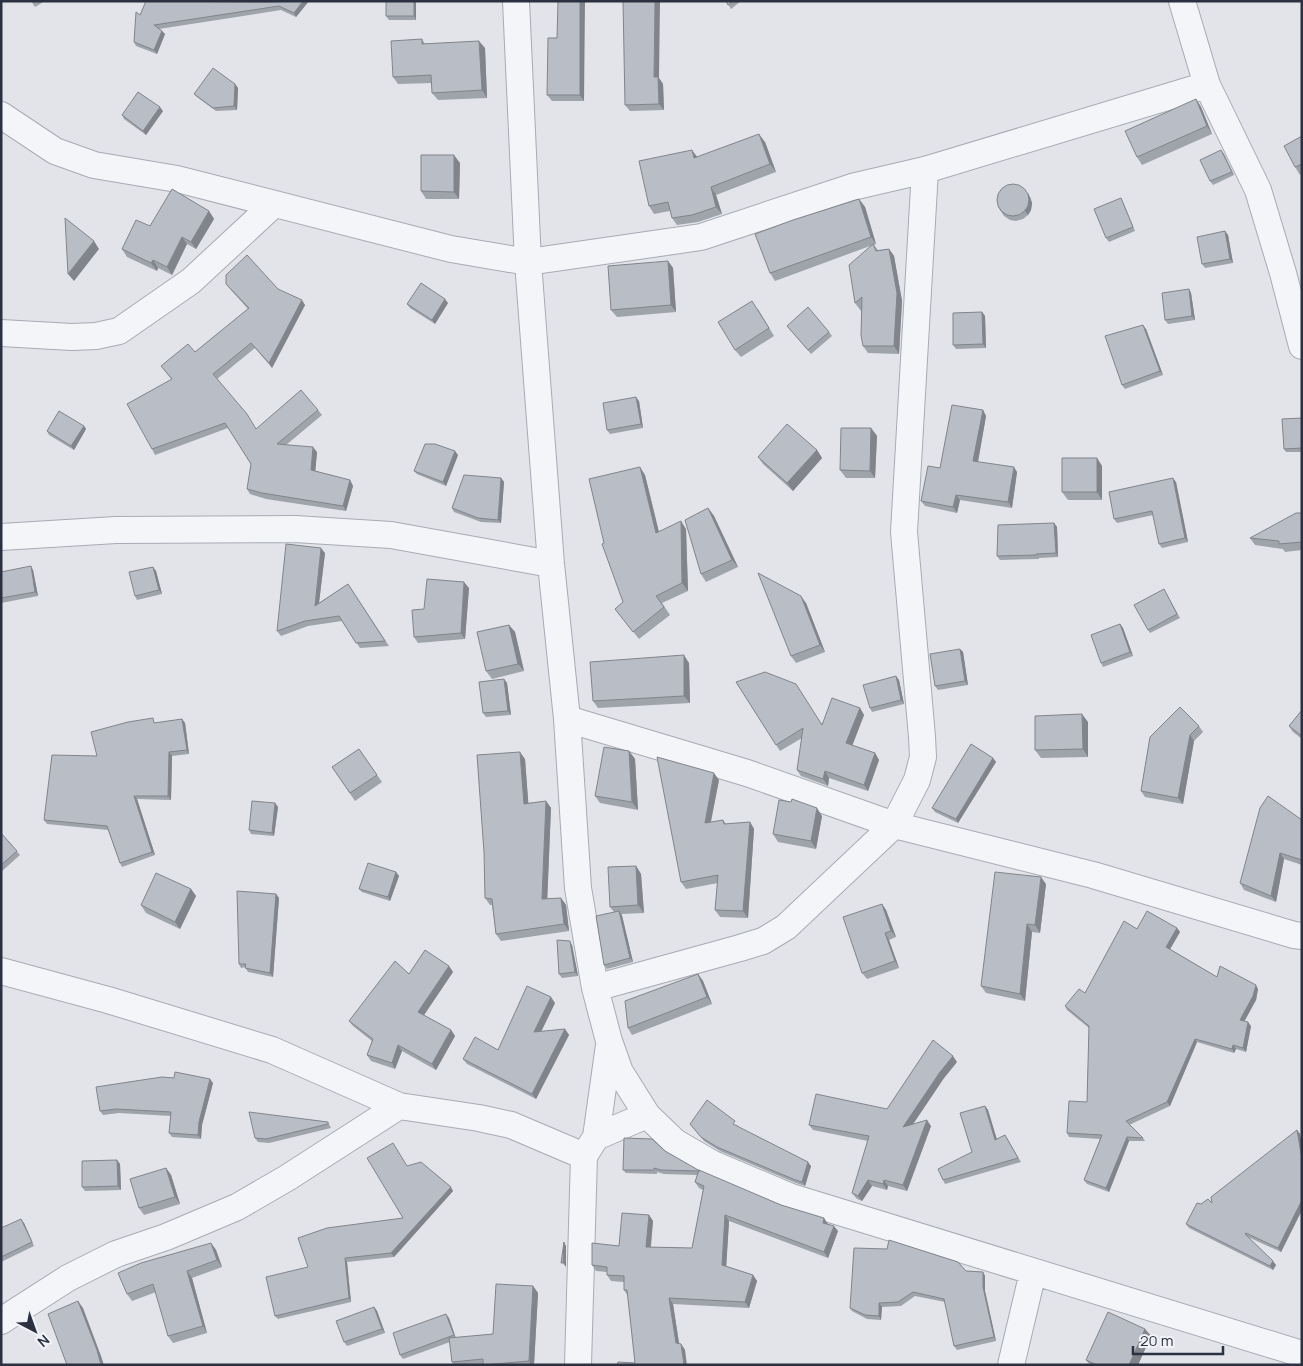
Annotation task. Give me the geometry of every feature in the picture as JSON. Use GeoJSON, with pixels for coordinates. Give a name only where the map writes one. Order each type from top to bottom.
{"type":"FeatureCollection","features":[{"type":"Feature","properties":{"kind":"street"},"geometry":{"type":"LineString","coordinates":[[516,1],[528,262],[578,888],[596,988],[609,1041],[620,1072],[646,1115],[675,1142],[713,1164],[791,1198],[1302,1354]]}},
{"type":"Feature","properties":{"kind":"street"},"geometry":{"type":"LineString","coordinates":[[1182,1],[1207,85],[1258,190],[1283,273],[1302,346]]}},
{"type":"Feature","properties":{"kind":"street"},"geometry":{"type":"LineString","coordinates":[[1,115],[55,151],[94,165],[177,179],[451,249],[528,262],[701,237],[852,187],[925,170],[1207,85]]}},
{"type":"Feature","properties":{"kind":"street"},"geometry":{"type":"LineString","coordinates":[[596,988],[763,941],[786,927],[894,825],[917,780],[923,757],[904,532],[925,170]]}},
{"type":"Feature","properties":{"kind":"street"},"geometry":{"type":"LineString","coordinates":[[1,333],[72,337],[96,336],[119,331],[191,281],[274,204]]}},
{"type":"Feature","properties":{"kind":"street"},"geometry":{"type":"LineString","coordinates":[[1,537],[116,530],[295,529],[391,536],[551,564]]}},
{"type":"Feature","properties":{"kind":"street"},"geometry":{"type":"LineString","coordinates":[[566,719],[748,773],[894,825],[1094,874],[1302,936]]}},
{"type":"Feature","properties":{"kind":"street"},"geometry":{"type":"LineString","coordinates":[[1,971],[108,1000],[272,1050],[399,1106],[478,1118],[590,1146],[646,1115]]}},
{"type":"Feature","properties":{"kind":"street"},"geometry":{"type":"LineString","coordinates":[[578,1365],[590,1146],[609,1041]]}},
{"type":"Feature","properties":{"kind":"street"},"geometry":{"type":"LineString","coordinates":[[1,1321],[68,1278],[108,1258],[166,1237],[237,1207],[287,1178],[399,1106]]}},
{"type":"Feature","properties":{"kind":"street"},"geometry":{"type":"LineString","coordinates":[[1011,1365],[1033,1272]]}},
{"type":"Feature","properties":{"kind":"building"},"geometry":{"type":"Polygon","coordinates":[[[146,1],[303,1],[294,13],[279,6],[154,25],[162,31],[154,50],[134,42],[136,12],[140,15],[146,1]]]}},
{"type":"Feature","properties":{"kind":"building"},"geometry":{"type":"Polygon","coordinates":[[[386,1],[414,1],[414,16],[386,16],[386,1]]]}},
{"type":"Feature","properties":{"kind":"building"},"geometry":{"type":"Polygon","coordinates":[[[558,1],[580,1],[580,95],[547,95],[548,38],[557,38],[558,1]]]}},
{"type":"Feature","properties":{"kind":"building"},"geometry":{"type":"Polygon","coordinates":[[[623,1],[655,1],[654,77],[658,77],[659,104],[625,105],[623,1]]]}},
{"type":"Feature","properties":{"kind":"building"},"geometry":{"type":"Polygon","coordinates":[[[422,39],[422,44],[479,41],[482,90],[432,93],[431,75],[393,77],[391,41],[422,39]]]}},
{"type":"Feature","properties":{"kind":"building"},"geometry":{"type":"Polygon","coordinates":[[[213,68],[235,84],[234,106],[213,108],[194,94],[213,68]]]}},
{"type":"Feature","properties":{"kind":"building"},"geometry":{"type":"Polygon","coordinates":[[[138,92],[160,107],[143,131],[122,115],[138,92]]]}},
{"type":"Feature","properties":{"kind":"building"},"geometry":{"type":"Polygon","coordinates":[[[1196,99],[1207,126],[1137,157],[1125,131],[1196,99]]]}},
{"type":"Feature","properties":{"kind":"building"},"geometry":{"type":"Polygon","coordinates":[[[759,134],[770,164],[711,187],[716,207],[692,215],[672,218],[668,202],[649,206],[639,161],[692,150],[694,158],[759,134]]]}},
{"type":"Feature","properties":{"kind":"building"},"geometry":{"type":"Polygon","coordinates":[[[1302,136],[1302,164],[1295,167],[1284,146],[1302,136]]]}},
{"type":"Feature","properties":{"kind":"building"},"geometry":{"type":"Polygon","coordinates":[[[1221,150],[1232,172],[1210,181],[1200,160],[1221,150]]]}},
{"type":"Feature","properties":{"kind":"building"},"geometry":{"type":"Polygon","coordinates":[[[421,155],[454,155],[454,192],[421,191],[421,155]]]}},
{"type":"Feature","properties":{"kind":"building"},"geometry":{"type":"Polygon","coordinates":[[[1013,184],[1019,185],[1024,189],[1028,194],[1028,206],[1024,211],[1019,215],[1013,216],[1007,215],[1002,211],[998,206],[997,200],[998,194],[1002,189],[1007,185],[1013,184]]]}},
{"type":"Feature","properties":{"kind":"building"},"geometry":{"type":"Polygon","coordinates":[[[172,189],[209,211],[191,242],[182,237],[167,267],[153,260],[151,263],[122,249],[136,220],[150,226],[172,189]]]}},
{"type":"Feature","properties":{"kind":"building"},"geometry":{"type":"Polygon","coordinates":[[[1121,198],[1133,227],[1106,238],[1094,209],[1121,198]]]}},
{"type":"Feature","properties":{"kind":"building"},"geometry":{"type":"Polygon","coordinates":[[[859,199],[871,237],[770,273],[755,234],[859,199]]]}},
{"type":"Feature","properties":{"kind":"building"},"geometry":{"type":"Polygon","coordinates":[[[65,218],[94,241],[68,274],[65,218]]]}},
{"type":"Feature","properties":{"kind":"building"},"geometry":{"type":"Polygon","coordinates":[[[1225,231],[1230,259],[1202,264],[1197,237],[1225,231]]]}},
{"type":"Feature","properties":{"kind":"building"},"geometry":{"type":"Polygon","coordinates":[[[873,244],[876,251],[889,249],[897,293],[894,346],[863,346],[861,335],[862,297],[855,303],[849,265],[873,244]]]}},
{"type":"Feature","properties":{"kind":"building"},"geometry":{"type":"Polygon","coordinates":[[[247,255],[278,289],[302,300],[269,363],[251,343],[213,374],[247,414],[256,429],[301,390],[318,410],[277,444],[313,447],[311,470],[350,480],[343,506],[247,489],[251,464],[225,423],[152,449],[127,404],[172,379],[161,366],[188,344],[195,352],[249,308],[226,284],[226,275],[247,255]]]}},
{"type":"Feature","properties":{"kind":"building"},"geometry":{"type":"Polygon","coordinates":[[[668,261],[671,305],[611,310],[608,266],[668,261]]]}},
{"type":"Feature","properties":{"kind":"building"},"geometry":{"type":"Polygon","coordinates":[[[421,283],[445,299],[432,320],[407,304],[421,283]]]}},
{"type":"Feature","properties":{"kind":"building"},"geometry":{"type":"Polygon","coordinates":[[[1189,289],[1192,316],[1165,320],[1162,293],[1189,289]]]}},
{"type":"Feature","properties":{"kind":"building"},"geometry":{"type":"Polygon","coordinates":[[[752,301],[769,328],[735,350],[718,322],[752,301]]]}},
{"type":"Feature","properties":{"kind":"building"},"geometry":{"type":"Polygon","coordinates":[[[808,307],[829,332],[808,350],[787,326],[808,307]]]}},
{"type":"Feature","properties":{"kind":"building"},"geometry":{"type":"Polygon","coordinates":[[[982,312],[983,344],[953,345],[953,313],[982,312]]]}},
{"type":"Feature","properties":{"kind":"building"},"geometry":{"type":"Polygon","coordinates":[[[1143,325],[1160,371],[1122,385],[1105,336],[1143,325]]]}},
{"type":"Feature","properties":{"kind":"building"},"geometry":{"type":"Polygon","coordinates":[[[636,397],[641,424],[607,430],[603,403],[636,397]]]}},
{"type":"Feature","properties":{"kind":"building"},"geometry":{"type":"Polygon","coordinates":[[[952,405],[983,410],[973,461],[1014,467],[1008,502],[956,495],[953,507],[921,501],[928,466],[940,468],[952,405]]]}},
{"type":"Feature","properties":{"kind":"building"},"geometry":{"type":"Polygon","coordinates":[[[59,411],[84,426],[71,446],[47,431],[59,411]]]}},
{"type":"Feature","properties":{"kind":"building"},"geometry":{"type":"Polygon","coordinates":[[[1302,418],[1302,448],[1284,449],[1282,419],[1302,418]]]}},
{"type":"Feature","properties":{"kind":"building"},"geometry":{"type":"Polygon","coordinates":[[[787,424],[817,450],[787,483],[758,457],[787,424]]]}},
{"type":"Feature","properties":{"kind":"building"},"geometry":{"type":"Polygon","coordinates":[[[841,428],[871,428],[870,471],[840,470],[841,428]]]}},
{"type":"Feature","properties":{"kind":"building"},"geometry":{"type":"Polygon","coordinates":[[[425,444],[435,444],[455,451],[443,482],[414,471],[425,444]]]}},
{"type":"Feature","properties":{"kind":"building"},"geometry":{"type":"Polygon","coordinates":[[[1062,458],[1097,458],[1097,492],[1062,492],[1062,458]]]}},
{"type":"Feature","properties":{"kind":"building"},"geometry":{"type":"Polygon","coordinates":[[[640,467],[656,533],[681,521],[682,583],[656,596],[664,607],[633,632],[615,609],[623,602],[602,544],[604,543],[589,479],[640,467]]]}},
{"type":"Feature","properties":{"kind":"building"},"geometry":{"type":"Polygon","coordinates":[[[464,475],[501,478],[498,520],[478,518],[452,508],[464,475]]]}},
{"type":"Feature","properties":{"kind":"building"},"geometry":{"type":"Polygon","coordinates":[[[1173,478],[1185,538],[1159,544],[1152,511],[1114,519],[1109,492],[1173,478]]]}},
{"type":"Feature","properties":{"kind":"building"},"geometry":{"type":"Polygon","coordinates":[[[708,508],[732,560],[701,574],[685,520],[708,508]]]}},
{"type":"Feature","properties":{"kind":"building"},"geometry":{"type":"Polygon","coordinates":[[[1296,513],[1302,513],[1302,542],[1279,544],[1279,541],[1250,538],[1296,513]]]}},
{"type":"Feature","properties":{"kind":"building"},"geometry":{"type":"Polygon","coordinates":[[[1054,523],[1056,553],[997,556],[998,525],[1054,523]]]}},
{"type":"Feature","properties":{"kind":"building"},"geometry":{"type":"Polygon","coordinates":[[[286,544],[321,548],[315,606],[348,584],[385,641],[356,643],[339,616],[305,621],[277,631],[286,544]]]}},
{"type":"Feature","properties":{"kind":"building"},"geometry":{"type":"Polygon","coordinates":[[[31,566],[35,592],[1,598],[1,572],[31,566]]]}},
{"type":"Feature","properties":{"kind":"building"},"geometry":{"type":"Polygon","coordinates":[[[153,567],[159,590],[135,596],[129,572],[153,567]]]}},
{"type":"Feature","properties":{"kind":"building"},"geometry":{"type":"Polygon","coordinates":[[[758,573],[801,596],[820,645],[791,656],[758,573]]]}},
{"type":"Feature","properties":{"kind":"building"},"geometry":{"type":"Polygon","coordinates":[[[427,579],[464,582],[461,633],[414,637],[412,610],[424,609],[427,579]]]}},
{"type":"Feature","properties":{"kind":"building"},"geometry":{"type":"Polygon","coordinates":[[[1164,589],[1177,614],[1148,630],[1134,605],[1164,589]]]}},
{"type":"Feature","properties":{"kind":"building"},"geometry":{"type":"Polygon","coordinates":[[[1120,624],[1130,652],[1101,663],[1091,635],[1120,624]]]}},
{"type":"Feature","properties":{"kind":"building"},"geometry":{"type":"Polygon","coordinates":[[[509,625],[518,664],[486,671],[477,632],[509,625]]]}},
{"type":"Feature","properties":{"kind":"building"},"geometry":{"type":"Polygon","coordinates":[[[960,649],[965,681],[935,686],[930,654],[960,649]]]}},
{"type":"Feature","properties":{"kind":"building"},"geometry":{"type":"Polygon","coordinates":[[[684,655],[684,696],[593,701],[590,662],[684,655]]]}},
{"type":"Feature","properties":{"kind":"building"},"geometry":{"type":"Polygon","coordinates":[[[765,672],[796,684],[822,725],[832,698],[860,708],[846,743],[875,753],[864,785],[825,771],[823,779],[797,770],[803,728],[776,745],[736,682],[765,672]]]}},
{"type":"Feature","properties":{"kind":"building"},"geometry":{"type":"Polygon","coordinates":[[[896,676],[901,700],[870,708],[863,685],[896,676]]]}},
{"type":"Feature","properties":{"kind":"building"},"geometry":{"type":"Polygon","coordinates":[[[504,679],[508,711],[483,713],[479,682],[504,679]]]}},
{"type":"Feature","properties":{"kind":"building"},"geometry":{"type":"Polygon","coordinates":[[[1180,707],[1199,726],[1190,735],[1178,798],[1141,791],[1150,737],[1180,707]]]}},
{"type":"Feature","properties":{"kind":"building"},"geometry":{"type":"Polygon","coordinates":[[[1302,710],[1302,736],[1289,726],[1302,710]]]}},
{"type":"Feature","properties":{"kind":"building"},"geometry":{"type":"Polygon","coordinates":[[[1082,714],[1083,749],[1035,750],[1035,716],[1082,714]]]}},
{"type":"Feature","properties":{"kind":"building"},"geometry":{"type":"Polygon","coordinates":[[[153,718],[154,723],[182,719],[187,750],[169,752],[168,796],[134,796],[152,852],[120,863],[107,826],[44,820],[52,755],[97,756],[91,732],[128,722],[153,718]]]}},
{"type":"Feature","properties":{"kind":"building"},"geometry":{"type":"Polygon","coordinates":[[[971,744],[993,758],[956,819],[932,808],[971,744]]]}},
{"type":"Feature","properties":{"kind":"building"},"geometry":{"type":"Polygon","coordinates":[[[604,747],[629,751],[632,802],[595,796],[604,747]]]}},
{"type":"Feature","properties":{"kind":"building"},"geometry":{"type":"Polygon","coordinates":[[[359,749],[377,775],[350,793],[332,767],[359,749]]]}},
{"type":"Feature","properties":{"kind":"building"},"geometry":{"type":"Polygon","coordinates":[[[520,752],[524,804],[546,801],[542,899],[561,898],[564,924],[496,934],[492,899],[485,898],[484,852],[477,755],[520,752]]]}},
{"type":"Feature","properties":{"kind":"building"},"geometry":{"type":"Polygon","coordinates":[[[657,757],[714,773],[705,823],[723,820],[724,824],[750,822],[743,911],[715,910],[718,875],[681,882],[657,757]]]}},
{"type":"Feature","properties":{"kind":"building"},"geometry":{"type":"Polygon","coordinates":[[[1268,796],[1302,820],[1302,860],[1280,853],[1271,896],[1240,883],[1260,808],[1268,796]]]}},
{"type":"Feature","properties":{"kind":"building"},"geometry":{"type":"Polygon","coordinates":[[[792,799],[817,808],[811,841],[773,834],[779,800],[791,802],[792,799]]]}},
{"type":"Feature","properties":{"kind":"building"},"geometry":{"type":"Polygon","coordinates":[[[252,801],[275,803],[272,833],[249,830],[252,801]]]}},
{"type":"Feature","properties":{"kind":"building"},"geometry":{"type":"Polygon","coordinates":[[[1,833],[17,851],[1,865],[1,833]]]}},
{"type":"Feature","properties":{"kind":"building"},"geometry":{"type":"Polygon","coordinates":[[[368,863],[396,872],[388,897],[359,889],[368,863]]]}},
{"type":"Feature","properties":{"kind":"building"},"geometry":{"type":"Polygon","coordinates":[[[636,866],[638,905],[610,907],[608,867],[636,866]]]}},
{"type":"Feature","properties":{"kind":"building"},"geometry":{"type":"Polygon","coordinates":[[[995,872],[1041,877],[1035,925],[1027,924],[1020,994],[981,986],[995,872]]]}},
{"type":"Feature","properties":{"kind":"building"},"geometry":{"type":"Polygon","coordinates":[[[156,873],[191,889],[175,922],[141,905],[156,873]]]}},
{"type":"Feature","properties":{"kind":"building"},"geometry":{"type":"Polygon","coordinates":[[[237,891],[276,894],[270,973],[245,968],[246,964],[239,964],[237,891]]]}},
{"type":"Feature","properties":{"kind":"building"},"geometry":{"type":"Polygon","coordinates":[[[882,904],[891,931],[885,933],[895,961],[862,973],[843,917],[882,904]]]}},
{"type":"Feature","properties":{"kind":"building"},"geometry":{"type":"Polygon","coordinates":[[[619,911],[630,958],[604,965],[596,916],[619,911]]]}},
{"type":"Feature","properties":{"kind":"building"},"geometry":{"type":"Polygon","coordinates":[[[1147,911],[1177,928],[1166,947],[1217,977],[1220,966],[1256,985],[1253,996],[1240,1020],[1248,1022],[1243,1048],[1233,1045],[1232,1049],[1195,1039],[1167,1102],[1126,1121],[1143,1138],[1127,1137],[1106,1188],[1084,1180],[1102,1135],[1067,1133],[1069,1101],[1087,1102],[1089,1026],[1065,1006],[1079,989],[1085,993],[1124,921],[1137,929],[1147,911]]]}},
{"type":"Feature","properties":{"kind":"building"},"geometry":{"type":"Polygon","coordinates":[[[557,940],[570,941],[575,972],[559,974],[557,940]]]}},
{"type":"Feature","properties":{"kind":"building"},"geometry":{"type":"Polygon","coordinates":[[[425,950],[449,966],[418,1012],[451,1030],[432,1064],[398,1045],[392,1063],[367,1055],[373,1039],[349,1021],[395,961],[409,974],[425,950]]]}},
{"type":"Feature","properties":{"kind":"building"},"geometry":{"type":"Polygon","coordinates":[[[698,974],[707,997],[628,1028],[625,1001],[698,974]]]}},
{"type":"Feature","properties":{"kind":"building"},"geometry":{"type":"Polygon","coordinates":[[[527,986],[551,997],[534,1032],[565,1029],[532,1094],[463,1059],[475,1037],[498,1050],[527,986]]]}},
{"type":"Feature","properties":{"kind":"building"},"geometry":{"type":"Polygon","coordinates":[[[933,1040],[953,1056],[903,1127],[927,1120],[903,1185],[884,1180],[883,1184],[868,1180],[858,1196],[852,1193],[869,1136],[809,1125],[816,1094],[887,1109],[933,1040]]]}},
{"type":"Feature","properties":{"kind":"building"},"geometry":{"type":"Polygon","coordinates":[[[175,1072],[210,1079],[199,1122],[198,1135],[169,1133],[171,1112],[116,1109],[100,1111],[96,1087],[162,1077],[174,1078],[175,1072]]]}},
{"type":"Feature","properties":{"kind":"building"},"geometry":{"type":"Polygon","coordinates":[[[707,1100],[735,1121],[733,1124],[808,1162],[802,1182],[717,1147],[701,1137],[690,1124],[707,1100]]]}},
{"type":"Feature","properties":{"kind":"building"},"geometry":{"type":"Polygon","coordinates":[[[985,1106],[995,1140],[1005,1135],[1018,1158],[943,1180],[938,1169],[972,1152],[960,1113],[985,1106]]]}},
{"type":"Feature","properties":{"kind":"building"},"geometry":{"type":"Polygon","coordinates":[[[249,1112],[328,1122],[328,1124],[266,1139],[255,1138],[249,1112]]]}},
{"type":"Feature","properties":{"kind":"building"},"geometry":{"type":"Polygon","coordinates":[[[1297,1130],[1302,1159],[1302,1200],[1278,1248],[1245,1234],[1273,1261],[1270,1266],[1186,1224],[1197,1203],[1201,1204],[1208,1199],[1212,1203],[1211,1197],[1297,1130]]]}},
{"type":"Feature","properties":{"kind":"building"},"geometry":{"type":"Polygon","coordinates":[[[624,1138],[652,1139],[665,1151],[700,1171],[661,1170],[654,1168],[654,1170],[623,1170],[624,1138]]]}},
{"type":"Feature","properties":{"kind":"building"},"geometry":{"type":"Polygon","coordinates":[[[393,1143],[407,1166],[421,1162],[451,1187],[391,1253],[345,1258],[349,1298],[275,1316],[266,1277],[308,1267],[298,1238],[327,1228],[403,1218],[367,1158],[393,1143]]]}},
{"type":"Feature","properties":{"kind":"building"},"geometry":{"type":"Polygon","coordinates":[[[117,1160],[118,1186],[82,1187],[82,1161],[117,1160]]]}},
{"type":"Feature","properties":{"kind":"building"},"geometry":{"type":"Polygon","coordinates":[[[166,1168],[175,1197],[139,1208],[130,1179],[166,1168]]]}},
{"type":"Feature","properties":{"kind":"building"},"geometry":{"type":"Polygon","coordinates":[[[699,1170],[781,1205],[824,1218],[823,1223],[834,1226],[824,1252],[725,1215],[722,1265],[753,1275],[745,1302],[669,1298],[676,1343],[681,1344],[684,1365],[617,1365],[618,1362],[635,1363],[627,1290],[624,1290],[624,1276],[607,1275],[607,1267],[592,1265],[592,1243],[619,1246],[622,1213],[649,1215],[646,1247],[692,1248],[704,1186],[695,1182],[699,1170]]]}},
{"type":"Feature","properties":{"kind":"building"},"geometry":{"type":"Polygon","coordinates":[[[21,1219],[32,1242],[1,1257],[1,1228],[21,1219]]]}},
{"type":"Feature","properties":{"kind":"building"},"geometry":{"type":"Polygon","coordinates":[[[889,1240],[958,1262],[966,1271],[983,1272],[983,1287],[994,1337],[954,1346],[944,1299],[913,1292],[898,1302],[879,1303],[879,1316],[865,1315],[850,1308],[854,1248],[887,1249],[889,1240]]]}},
{"type":"Feature","properties":{"kind":"building"},"geometry":{"type":"Polygon","coordinates":[[[564,1242],[563,1263],[561,1263],[564,1242]]]}},
{"type":"Feature","properties":{"kind":"building"},"geometry":{"type":"Polygon","coordinates":[[[211,1243],[217,1260],[187,1271],[203,1326],[168,1336],[153,1284],[127,1294],[118,1273],[141,1263],[211,1243]]]}},
{"type":"Feature","properties":{"kind":"building"},"geometry":{"type":"Polygon","coordinates":[[[496,1284],[533,1286],[529,1361],[483,1365],[483,1359],[452,1362],[449,1338],[493,1334],[496,1284]]]}},
{"type":"Feature","properties":{"kind":"building"},"geometry":{"type":"Polygon","coordinates":[[[78,1301],[101,1365],[67,1365],[48,1314],[78,1301]]]}},
{"type":"Feature","properties":{"kind":"building"},"geometry":{"type":"Polygon","coordinates":[[[374,1307],[382,1329],[344,1342],[336,1321],[374,1307]]]}},
{"type":"Feature","properties":{"kind":"building"},"geometry":{"type":"Polygon","coordinates":[[[1108,1312],[1145,1329],[1129,1365],[1097,1365],[1086,1360],[1108,1312]]]}},
{"type":"Feature","properties":{"kind":"building"},"geometry":{"type":"Polygon","coordinates":[[[446,1314],[454,1335],[400,1355],[393,1333],[446,1314]]]}}]}
